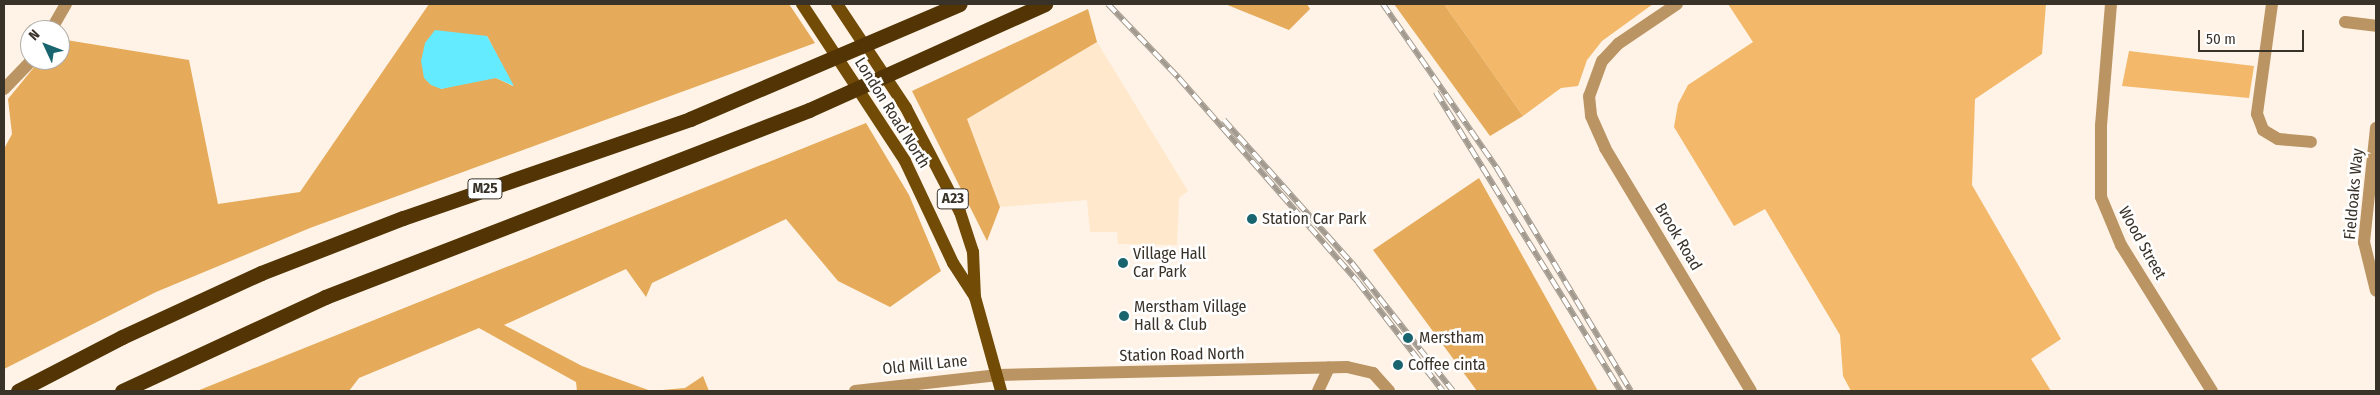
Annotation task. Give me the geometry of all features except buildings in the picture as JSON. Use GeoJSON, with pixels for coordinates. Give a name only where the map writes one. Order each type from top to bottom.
{"type":"FeatureCollection","features":[{"type":"Feature","properties":{"kind":"highway","name":"M25"},"geometry":{"type":"LineString","coordinates":[[18,391],[122,337],[261,273],[412,215],[690,119],[960,4]]}},
{"type":"Feature","properties":{"kind":"highway","name":"M25"},"geometry":{"type":"LineString","coordinates":[[122,391],[325,297],[809,110],[1046,4]]}},
{"type":"Feature","properties":{"kind":"main road","name":"London Road North"},"geometry":{"type":"LineString","coordinates":[[802,4],[879,120],[975,297],[998,375]]}},
{"type":"Feature","properties":{"kind":"main road","name":"London Road North"},"geometry":{"type":"LineString","coordinates":[[837,4],[906,108],[960,212],[974,252],[975,297]]}},
{"type":"Feature","properties":{"kind":"main road","name":"A23"},"geometry":{"type":"LineString","coordinates":[[998,375],[1001,391]]}},
{"type":"Feature","properties":{"kind":"street"},"geometry":{"type":"LineString","coordinates":[[57,20],[66,4]]}},
{"type":"Feature","properties":{"kind":"street","name":"Brook Road"},"geometry":{"type":"LineString","coordinates":[[1677,4],[1618,44],[1602,61],[1590,96],[1595,131],[1751,391]]}},
{"type":"Feature","properties":{"kind":"street","name":"Wood Street"},"geometry":{"type":"LineString","coordinates":[[2111,4],[2101,126],[2101,197],[2121,245],[2212,391]]}},
{"type":"Feature","properties":{"kind":"street"},"geometry":{"type":"LineString","coordinates":[[2272,4],[2257,114],[2262,130],[2278,138],[2311,142]]}},
{"type":"Feature","properties":{"kind":"street"},"geometry":{"type":"LineString","coordinates":[[2345,22],[2376,26]]}},
{"type":"Feature","properties":{"kind":"street"},"geometry":{"type":"LineString","coordinates":[[4,89],[22,70]]}},
{"type":"Feature","properties":{"kind":"street","name":"Fieldoaks Way"},"geometry":{"type":"LineString","coordinates":[[2376,128],[2364,242],[2376,291]]}},
{"type":"Feature","properties":{"kind":"street"},"geometry":{"type":"LineString","coordinates":[[1318,391],[1329,367]]}},
{"type":"Feature","properties":{"kind":"street","name":"Station Road North"},"geometry":{"type":"LineString","coordinates":[[998,375],[1329,367],[1366,371],[1389,391]]}},
{"type":"Feature","properties":{"kind":"street","name":"Old Mill Lane"},"geometry":{"type":"LineString","coordinates":[[855,391],[998,375]]}},
{"type":"Feature","properties":{"kind":"shaded area"},"geometry":{"type":"Polygon","coordinates":[[[429,4],[789,4],[815,43],[310,228],[156,292],[4,369],[4,149],[12,134],[8,99],[32,70],[70,70],[70,41],[189,60],[218,204],[300,192],[429,4]],[[487,36],[441,89],[474,79],[496,78],[513,86],[487,36]]]}},
{"type":"Feature","properties":{"kind":"shaded area"},"geometry":{"type":"Polygon","coordinates":[[[1225,4],[1307,4],[1310,9],[1289,30],[1225,4]]]}},
{"type":"Feature","properties":{"kind":"shaded area"},"geometry":{"type":"Polygon","coordinates":[[[1394,4],[1444,4],[1523,116],[1490,136],[1394,4]]]}},
{"type":"Feature","properties":{"kind":"shaded area"},"geometry":{"type":"Polygon","coordinates":[[[1444,4],[1653,4],[1602,41],[1587,60],[1578,86],[1561,88],[1523,116],[1444,4]]]}},
{"type":"Feature","properties":{"kind":"shaded area"},"geometry":{"type":"Polygon","coordinates":[[[1728,4],[2046,4],[2042,54],[1975,99],[1972,185],[2061,339],[2031,359],[2051,391],[1851,391],[1843,376],[1840,335],[1765,209],[1734,226],[1674,127],[1678,104],[1688,85],[1753,42],[1728,4]]]}},
{"type":"Feature","properties":{"kind":"shaded area"},"geometry":{"type":"Polygon","coordinates":[[[1088,9],[1097,42],[967,119],[1000,207],[987,241],[912,91],[1088,9]]]}},
{"type":"Feature","properties":{"kind":"shaded area"},"geometry":{"type":"Polygon","coordinates":[[[1097,42],[1188,191],[1179,198],[1177,245],[1118,244],[1117,232],[1090,232],[1087,200],[1000,207],[967,119],[1097,42]]]}},
{"type":"Feature","properties":{"kind":"shaded area"},"geometry":{"type":"Polygon","coordinates":[[[2129,51],[2254,66],[2249,98],[2122,86],[2129,51]]]}},
{"type":"Feature","properties":{"kind":"shaded area"},"geometry":{"type":"Polygon","coordinates":[[[866,123],[909,195],[941,271],[890,307],[838,281],[786,219],[652,283],[646,297],[626,269],[504,325],[582,366],[651,391],[577,391],[576,382],[479,328],[359,378],[349,391],[197,391],[866,123]]]}},
{"type":"Feature","properties":{"kind":"shaded area"},"geometry":{"type":"Polygon","coordinates":[[[1479,178],[1598,391],[1477,391],[1373,250],[1479,178]]]}},
{"type":"Feature","properties":{"kind":"shaded area"},"geometry":{"type":"Polygon","coordinates":[[[703,376],[709,391],[651,391],[685,388],[703,376]]]}},
{"type":"Feature","properties":{"kind":"water"},"geometry":{"type":"Polygon","coordinates":[[[435,30],[487,36],[514,86],[496,78],[441,89],[431,85],[424,78],[421,61],[425,43],[435,30]]]}},
{"type":"Feature","properties":{"kind":"railway"},"geometry":{"type":"LineString","coordinates":[[1108,4],[1179,78],[1358,282],[1443,391]]}},
{"type":"Feature","properties":{"kind":"railway"},"geometry":{"type":"LineString","coordinates":[[1383,4],[1497,168],[1631,391]]}},
{"type":"Feature","properties":{"kind":"railway"},"geometry":{"type":"LineString","coordinates":[[1436,92],[1621,391]]}},
{"type":"Feature","properties":{"kind":"railway"},"geometry":{"type":"LineString","coordinates":[[1224,120],[1352,263],[1453,391]]}},
{"type":"Feature","properties":{"kind":"place","name":"Station Car Park"},"geometry":{"type":"Point","coordinates":[1252,219]}},
{"type":"Feature","properties":{"kind":"place","name":"Village Hall Car Park"},"geometry":{"type":"Point","coordinates":[1123,263]}},
{"type":"Feature","properties":{"kind":"place","name":"Merstham Village Hall & Club"},"geometry":{"type":"Point","coordinates":[1124,316]}},
{"type":"Feature","properties":{"kind":"place","name":"Merstham"},"geometry":{"type":"Point","coordinates":[1408,338]}},
{"type":"Feature","properties":{"kind":"place","name":"Coffee cinta"},"geometry":{"type":"Point","coordinates":[1398,365]}}]}
